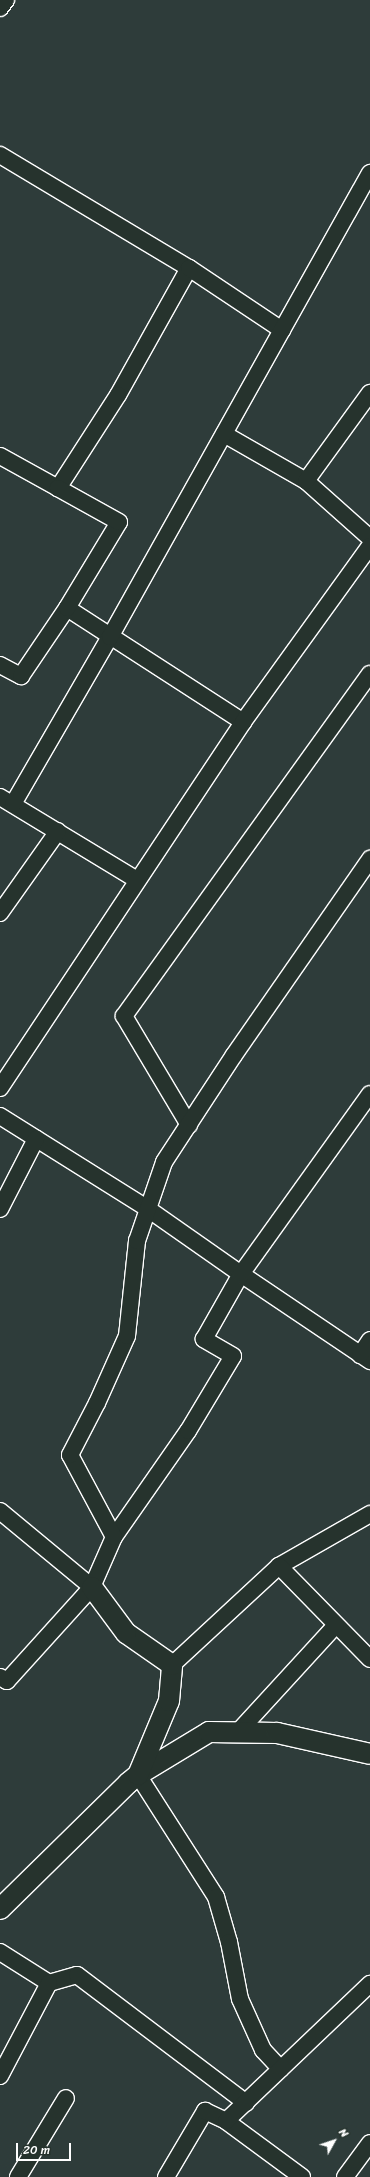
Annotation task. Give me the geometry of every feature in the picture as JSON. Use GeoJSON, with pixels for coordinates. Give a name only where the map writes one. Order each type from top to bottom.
{"type":"FeatureCollection","features":[{"type":"Feature","properties":{"kind":"street"},"geometry":{"type":"LineString","coordinates":[[0,8],[6,0]]}},
{"type":"Feature","properties":{"kind":"street"},"geometry":{"type":"LineString","coordinates":[[0,155],[189,268],[282,330]]}},
{"type":"Feature","properties":{"kind":"street"},"geometry":{"type":"LineString","coordinates":[[137,880],[7,800],[110,637],[370,173]]}},
{"type":"Feature","properties":{"kind":"street"},"geometry":{"type":"LineString","coordinates":[[58,488],[118,396],[189,268]]}},
{"type":"Feature","properties":{"kind":"street"},"geometry":{"type":"LineString","coordinates":[[306,481],[370,393]]}},
{"type":"Feature","properties":{"kind":"street"},"geometry":{"type":"LineString","coordinates":[[224,434],[306,481],[370,538]]}},
{"type":"Feature","properties":{"kind":"street"},"geometry":{"type":"LineString","coordinates":[[0,456],[119,522],[67,608],[21,676],[0,665]]}},
{"type":"Feature","properties":{"kind":"street"},"geometry":{"type":"LineString","coordinates":[[0,1088],[242,722],[370,546]]}},
{"type":"Feature","properties":{"kind":"street"},"geometry":{"type":"LineString","coordinates":[[67,608],[242,722]]}},
{"type":"Feature","properties":{"kind":"street"},"geometry":{"type":"LineString","coordinates":[[189,1125],[124,1016],[370,674]]}},
{"type":"Feature","properties":{"kind":"street"},"geometry":{"type":"LineString","coordinates":[[0,913],[58,831]]}},
{"type":"Feature","properties":{"kind":"street"},"geometry":{"type":"LineString","coordinates":[[114,1537],[70,1455],[97,1403],[127,1336],[137,1241],[164,1162],[370,859]]}},
{"type":"Feature","properties":{"kind":"street"},"geometry":{"type":"LineString","coordinates":[[0,1677],[6,1681],[92,1587],[114,1537],[188,1431],[233,1356],[204,1339],[240,1274],[370,1094]]}},
{"type":"Feature","properties":{"kind":"street"},"geometry":{"type":"LineString","coordinates":[[0,1116],[148,1209],[240,1274],[365,1358],[370,1340]]}},
{"type":"Feature","properties":{"kind":"street"},"geometry":{"type":"LineString","coordinates":[[0,1210],[36,1139]]}},
{"type":"Feature","properties":{"kind":"street"},"geometry":{"type":"LineString","coordinates":[[0,1511],[92,1587],[126,1633],[172,1665]]}},
{"type":"Feature","properties":{"kind":"street"},"geometry":{"type":"LineString","coordinates":[[138,1775],[169,1701],[172,1665],[279,1566],[370,1514]]}},
{"type":"Feature","properties":{"kind":"street"},"geometry":{"type":"LineString","coordinates":[[279,1566],[370,1659]]}},
{"type":"Feature","properties":{"kind":"street"},"geometry":{"type":"LineString","coordinates":[[238,1732],[336,1625]]}},
{"type":"Feature","properties":{"kind":"street"},"geometry":{"type":"LineString","coordinates":[[0,1909],[128,1783],[138,1775],[209,1732],[277,1733],[370,1754]]}},
{"type":"Feature","properties":{"kind":"street"},"geometry":{"type":"LineString","coordinates":[[138,1775],[216,1897],[229,1942],[240,1999],[263,2050],[281,2069]]}},
{"type":"Feature","properties":{"kind":"street"},"geometry":{"type":"LineString","coordinates":[[0,1952],[49,1983]]}},
{"type":"Feature","properties":{"kind":"street"},"geometry":{"type":"LineString","coordinates":[[0,2076],[49,1983],[77,1975],[246,2103]]}},
{"type":"Feature","properties":{"kind":"street"},"geometry":{"type":"LineString","coordinates":[[226,2121],[370,1984]]}},
{"type":"Feature","properties":{"kind":"street"},"geometry":{"type":"LineString","coordinates":[[18,2177],[66,2098]]}},
{"type":"Feature","properties":{"kind":"street"},"geometry":{"type":"LineString","coordinates":[[166,2177],[205,2111],[226,2121],[302,2177]]}},
{"type":"Feature","properties":{"kind":"street"},"geometry":{"type":"LineString","coordinates":[[348,2176],[370,2144]]}}]}
